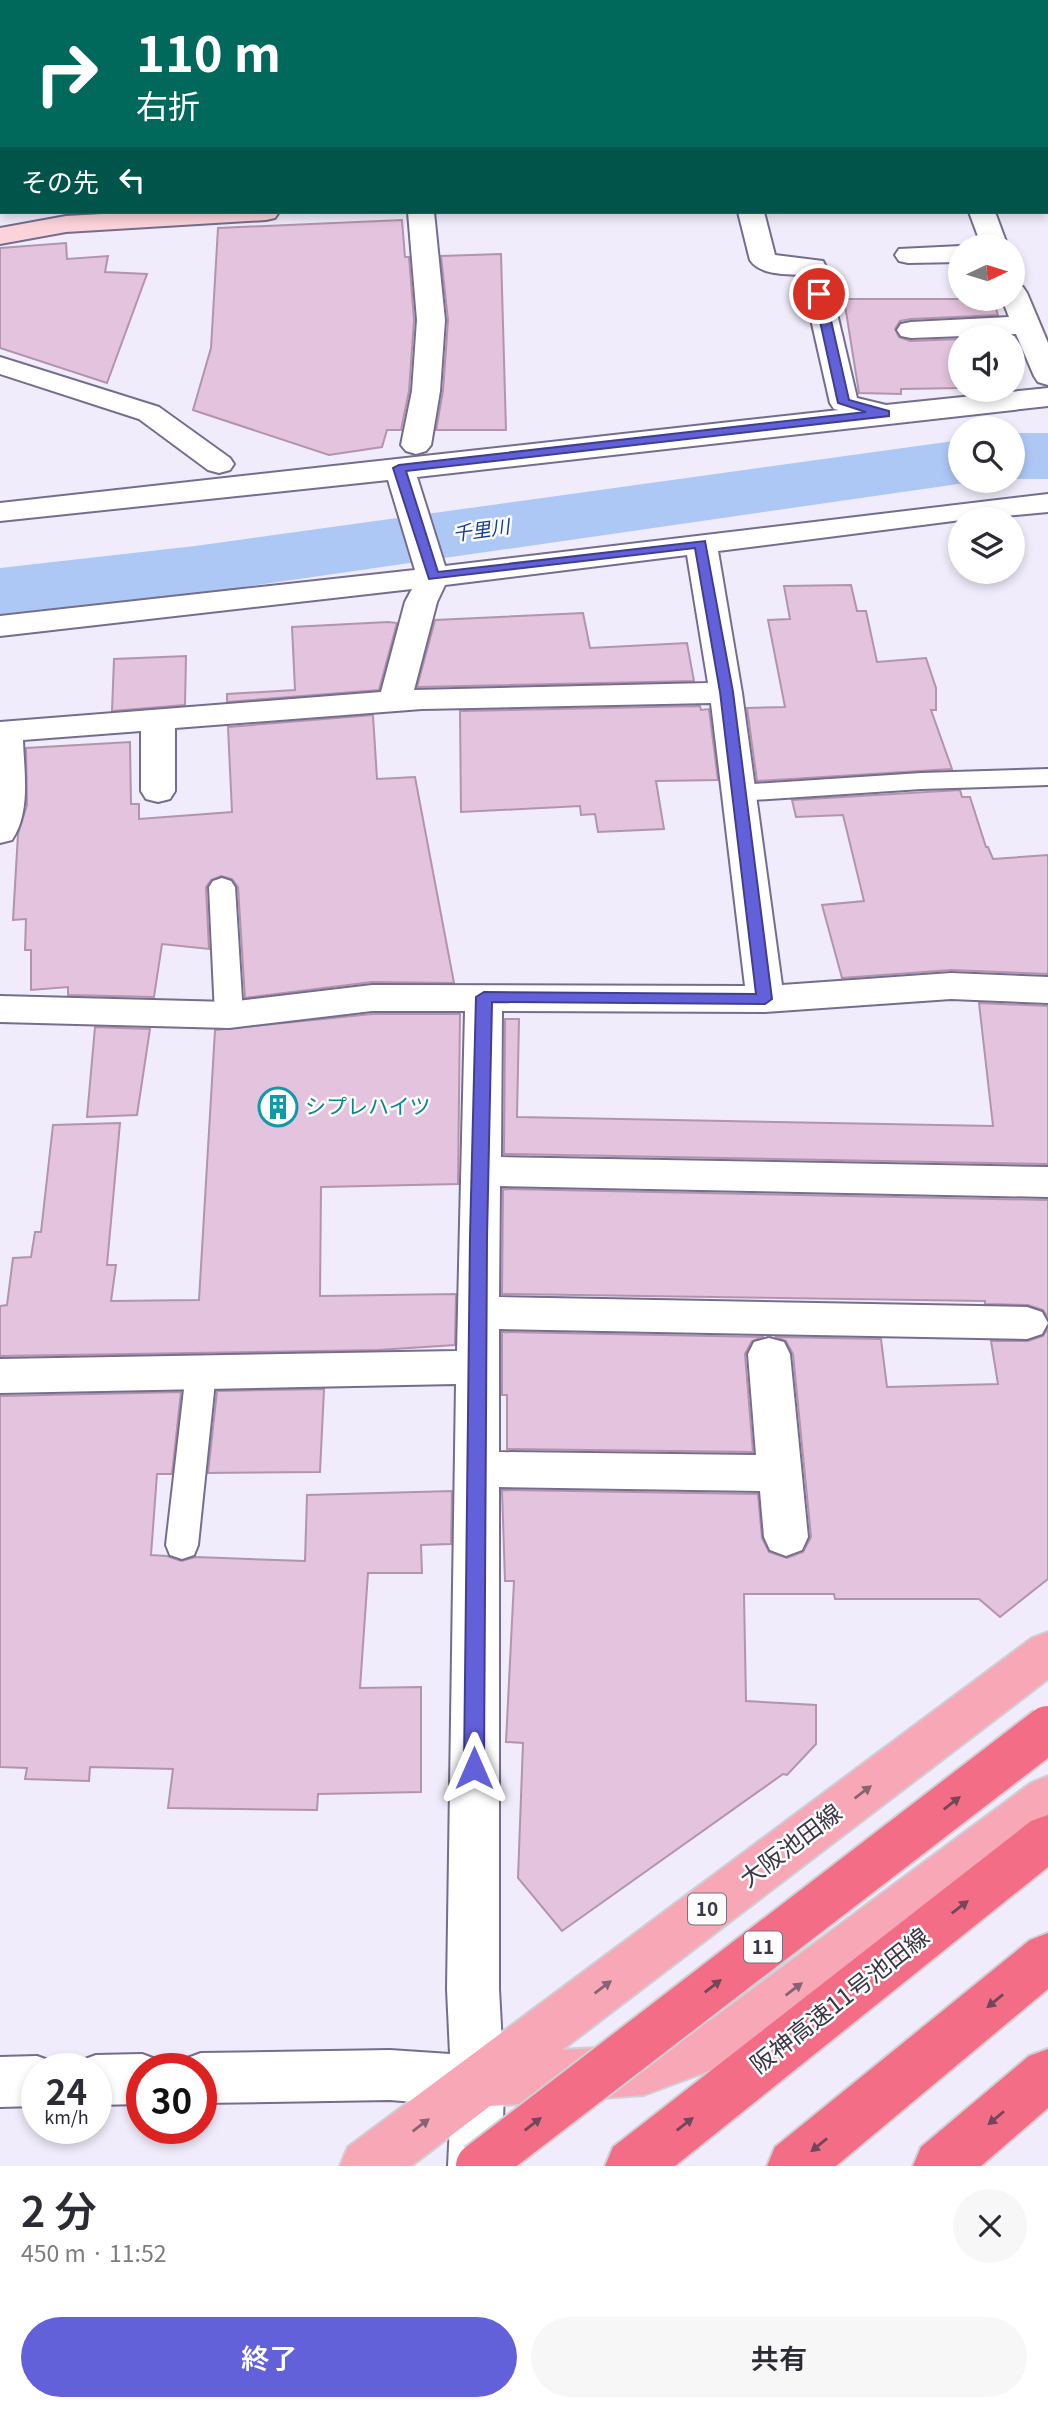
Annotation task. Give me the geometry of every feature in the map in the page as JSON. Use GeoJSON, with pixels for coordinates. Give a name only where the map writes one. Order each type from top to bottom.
{"type":"FeatureCollection","features":[{"type":"Feature","properties":{"kind":"highway","name":"11"},"geometry":{"type":"LineString","coordinates":[[477,2166],[1048,1729]]}},
{"type":"Feature","properties":{"kind":"highway","name":"阪神高速11号池田線"},"geometry":{"type":"LineString","coordinates":[[632,2166],[1048,1837]]}},
{"type":"Feature","properties":{"kind":"highway"},"geometry":{"type":"LineString","coordinates":[[794,2166],[1048,1957]]}},
{"type":"Feature","properties":{"kind":"highway"},"geometry":{"type":"LineString","coordinates":[[940,2166],[1048,2074]]}},
{"type":"Feature","properties":{"kind":"main road","name":"大阪池田線"},"geometry":{"type":"LineString","coordinates":[[367,2166],[1048,1652]]}},
{"type":"Feature","properties":{"kind":"main road"},"geometry":{"type":"LineString","coordinates":[[478,2081],[643,2070],[728,2039],[1048,1798]]}},
{"type":"Feature","properties":{"kind":"street"},"geometry":{"type":"LineString","coordinates":[[0,236],[66,224],[233,214]]}},
{"type":"Feature","properties":{"kind":"street"},"geometry":{"type":"LineString","coordinates":[[396,701],[421,602],[433,577],[408,456],[426,391],[430,320],[421,214]]}},
{"type":"Feature","properties":{"kind":"street"},"geometry":{"type":"LineString","coordinates":[[752,214],[763,260],[779,266],[813,267],[844,403],[884,414]]}},
{"type":"Feature","properties":{"kind":"street"},"geometry":{"type":"LineString","coordinates":[[983,214],[990,234]]}},
{"type":"Feature","properties":{"kind":"street"},"geometry":{"type":"LineString","coordinates":[[908,255],[948,254]]}},
{"type":"Feature","properties":{"kind":"street"},"geometry":{"type":"LineString","coordinates":[[1021,312],[1048,376]]}},
{"type":"Feature","properties":{"kind":"street"},"geometry":{"type":"LineString","coordinates":[[911,330],[1026,325]]}},
{"type":"Feature","properties":{"kind":"street"},"geometry":{"type":"LineString","coordinates":[[0,365],[149,412],[219,464]]}},
{"type":"Feature","properties":{"kind":"street"},"geometry":{"type":"LineString","coordinates":[[0,512],[174,496],[408,456],[1048,397]]}},
{"type":"Feature","properties":{"kind":"street"},"geometry":{"type":"LineString","coordinates":[[0,626],[1048,503]]}},
{"type":"Feature","properties":{"kind":"street"},"geometry":{"type":"LineString","coordinates":[[701,544],[726,692],[765,999]]}},
{"type":"Feature","properties":{"kind":"street"},"geometry":{"type":"LineString","coordinates":[[0,832],[7,804],[6,731],[396,701],[726,692]]}},
{"type":"Feature","properties":{"kind":"street"},"geometry":{"type":"LineString","coordinates":[[158,719],[158,791]]}},
{"type":"Feature","properties":{"kind":"street"},"geometry":{"type":"LineString","coordinates":[[0,1009],[229,1015],[372,998],[765,999],[951,986],[1048,990]]}},
{"type":"Feature","properties":{"kind":"street"},"geometry":{"type":"LineString","coordinates":[[477,2166],[478,2081],[473,1989],[478,1313],[484,997]]}},
{"type":"Feature","properties":{"kind":"street"},"geometry":{"type":"LineString","coordinates":[[480,1171],[1048,1182]]}},
{"type":"Feature","properties":{"kind":"street"},"geometry":{"type":"LineString","coordinates":[[478,1313],[1027,1323]]}},
{"type":"Feature","properties":{"kind":"street"},"geometry":{"type":"LineString","coordinates":[[769,1354],[786,1537]]}},
{"type":"Feature","properties":{"kind":"street"},"geometry":{"type":"LineString","coordinates":[[0,1376],[478,1367]]}},
{"type":"Feature","properties":{"kind":"street"},"geometry":{"type":"LineString","coordinates":[[477,1469],[780,1473]]}},
{"type":"Feature","properties":{"kind":"street"},"geometry":{"type":"LineString","coordinates":[[217,2078],[390,2075],[478,2081]]}},
{"type":"Feature","properties":{"kind":"street"},"geometry":{"type":"LineString","coordinates":[[0,2082],[21,2081]]}},
{"type":"Feature","properties":{"kind":"lane"},"geometry":{"type":"LineString","coordinates":[[739,793],[921,780],[1048,777]]}},
{"type":"Feature","properties":{"kind":"lane"},"geometry":{"type":"LineString","coordinates":[[222,887],[229,1015]]}},
{"type":"Feature","properties":{"kind":"lane"},"geometry":{"type":"LineString","coordinates":[[181,1545],[201,1373]]}},
{"type":"Feature","properties":{"kind":"building"},"geometry":{"type":"Polygon","coordinates":[[[402,220],[405,257],[409,257],[414,320],[409,391],[401,430],[387,430],[382,447],[329,455],[193,410],[211,348],[218,228],[402,220]]]}},
{"type":"Feature","properties":{"kind":"building"},"geometry":{"type":"Polygon","coordinates":[[[66,243],[67,259],[108,256],[105,272],[147,274],[107,383],[0,348],[0,248],[66,243]]]}},
{"type":"Feature","properties":{"kind":"building"},"geometry":{"type":"Polygon","coordinates":[[[501,254],[506,430],[436,430],[443,391],[448,320],[441,256],[501,254]]]}},
{"type":"Feature","properties":{"kind":"building"},"geometry":{"type":"Polygon","coordinates":[[[844,299],[948,299],[948,312],[997,312],[998,315],[900,321],[895,329],[899,337],[910,341],[948,340],[948,388],[901,389],[901,394],[859,393],[844,299]]]}},
{"type":"Feature","properties":{"kind":"building"},"geometry":{"type":"Polygon","coordinates":[[[851,585],[857,611],[866,611],[877,662],[926,658],[936,688],[936,710],[931,710],[952,769],[757,781],[747,708],[785,707],[768,620],[790,619],[784,586],[851,585]]]}},
{"type":"Feature","properties":{"kind":"building"},"geometry":{"type":"Polygon","coordinates":[[[583,613],[590,648],[687,643],[694,681],[417,687],[435,620],[583,613]]]}},
{"type":"Feature","properties":{"kind":"building"},"geometry":{"type":"Polygon","coordinates":[[[397,623],[379,690],[227,702],[227,694],[295,690],[292,627],[397,623]]]}},
{"type":"Feature","properties":{"kind":"building"},"geometry":{"type":"Polygon","coordinates":[[[186,656],[185,705],[112,711],[114,659],[186,656]]]}},
{"type":"Feature","properties":{"kind":"building"},"geometry":{"type":"Polygon","coordinates":[[[700,706],[701,710],[709,709],[718,780],[656,781],[664,829],[598,832],[595,814],[581,815],[580,806],[461,812],[460,711],[700,706]]]}},
{"type":"Feature","properties":{"kind":"building"},"geometry":{"type":"Polygon","coordinates":[[[373,715],[377,779],[415,777],[454,983],[372,982],[245,998],[238,887],[232,879],[221,876],[211,880],[206,887],[209,949],[162,944],[154,997],[68,995],[68,987],[31,990],[31,950],[25,950],[26,919],[13,920],[18,834],[27,805],[26,748],[130,742],[131,804],[139,804],[139,819],[232,812],[228,727],[373,715]]]}},
{"type":"Feature","properties":{"kind":"building"},"geometry":{"type":"Polygon","coordinates":[[[960,790],[962,797],[970,797],[986,847],[993,859],[1048,855],[1048,974],[951,970],[842,978],[822,905],[864,901],[843,815],[796,817],[792,800],[960,790]]]}},
{"type":"Feature","properties":{"kind":"building"},"geometry":{"type":"Polygon","coordinates":[[[979,1003],[1048,1006],[1048,1164],[504,1154],[505,1019],[519,1019],[517,1117],[993,1126],[979,1003]]]}},
{"type":"Feature","properties":{"kind":"building"},"geometry":{"type":"Polygon","coordinates":[[[372,1014],[460,1014],[458,1184],[321,1187],[320,1296],[456,1294],[455,1345],[378,1350],[0,1356],[0,1306],[7,1305],[13,1258],[31,1257],[35,1232],[41,1232],[53,1125],[120,1123],[107,1265],[116,1265],[111,1301],[199,1300],[215,1030],[372,1014]]]}},
{"type":"Feature","properties":{"kind":"building"},"geometry":{"type":"Polygon","coordinates":[[[95,1027],[150,1029],[137,1115],[87,1117],[95,1027]]]}},
{"type":"Feature","properties":{"kind":"building"},"geometry":{"type":"Polygon","coordinates":[[[503,1189],[1048,1200],[1048,1318],[1043,1310],[1028,1305],[985,1304],[985,1301],[502,1294],[503,1189]]]}},
{"type":"Feature","properties":{"kind":"building"},"geometry":{"type":"Polygon","coordinates":[[[1048,1328],[1048,1579],[1000,1617],[979,1599],[835,1599],[834,1594],[744,1594],[746,1701],[816,1705],[816,1744],[787,1775],[783,1774],[562,1931],[518,1878],[523,1743],[506,1742],[514,1581],[505,1581],[502,1490],[758,1494],[762,1538],[769,1552],[787,1558],[803,1552],[811,1537],[793,1354],[786,1341],[775,1337],[881,1339],[887,1387],[998,1384],[991,1341],[1028,1341],[1043,1336],[1048,1328]]]}},
{"type":"Feature","properties":{"kind":"building"},"geometry":{"type":"Polygon","coordinates":[[[502,1332],[764,1337],[752,1341],[745,1354],[753,1452],[507,1449],[507,1395],[502,1395],[502,1332]]]}},
{"type":"Feature","properties":{"kind":"building"},"geometry":{"type":"Polygon","coordinates":[[[324,1389],[320,1472],[208,1473],[217,1391],[324,1389]]]}},
{"type":"Feature","properties":{"kind":"building"},"geometry":{"type":"Polygon","coordinates":[[[181,1392],[172,1474],[157,1474],[151,1555],[167,1556],[181,1561],[196,1557],[305,1561],[307,1495],[452,1491],[451,1544],[421,1545],[422,1573],[368,1573],[360,1688],[421,1687],[421,1792],[318,1794],[317,1810],[168,1808],[173,1769],[90,1767],[89,1781],[25,1779],[27,1768],[0,1767],[0,1396],[181,1392]]]}},
{"type":"Feature","properties":{"kind":"waterway","name":"千里川"},"geometry":{"type":"LineString","coordinates":[[1025,456],[1048,456]]}},
{"type":"Feature","properties":{"kind":"waterway","name":"千里川"},"geometry":{"type":"LineString","coordinates":[[0,592],[195,570],[948,465]]}},
{"type":"Feature","properties":{"kind":"place","name":"シプレハイツ"},"geometry":{"type":"Point","coordinates":[278,1107]}},
{"type":"Feature","properties":{"kind":"route"},"geometry":{"type":"LineString","coordinates":[[474,1768],[484,997],[765,999],[726,692],[701,544],[433,577],[399,468],[884,414],[844,403],[819,294]]}}]}
